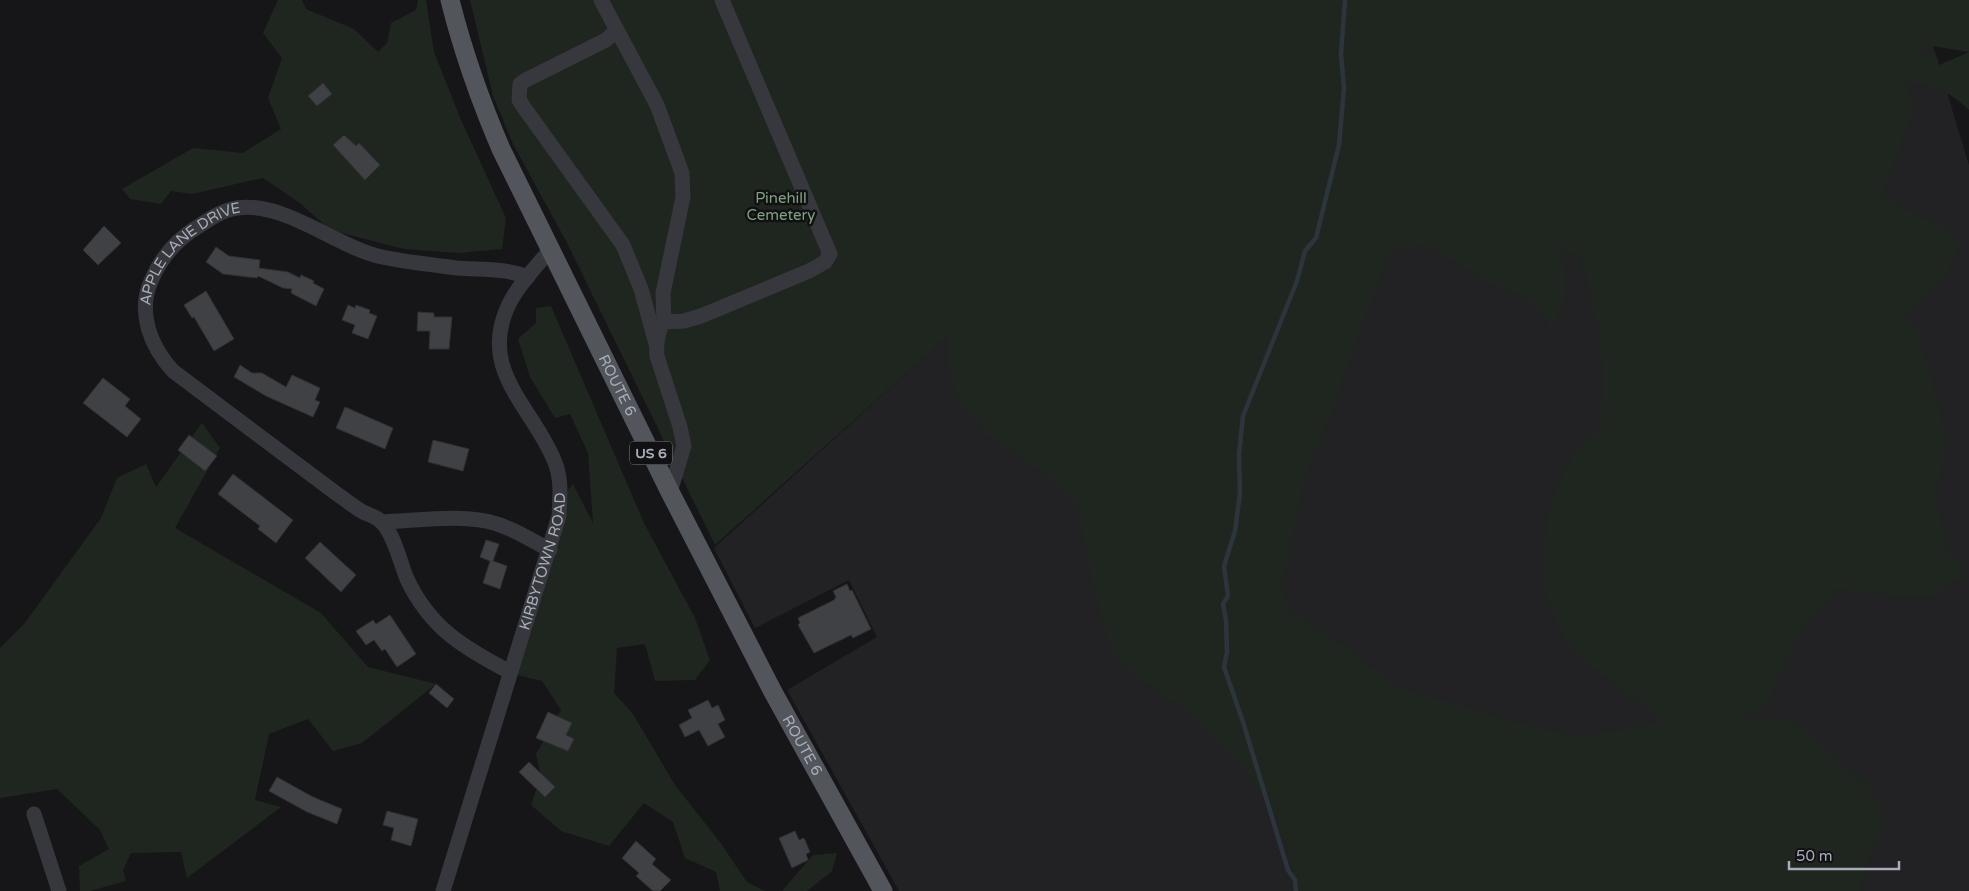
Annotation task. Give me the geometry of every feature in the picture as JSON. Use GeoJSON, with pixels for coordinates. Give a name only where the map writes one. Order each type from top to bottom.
{"type":"FeatureCollection","features":[{"type":"Feature","properties":{"kind":"main road","name":"ROUTE 6"},"geometry":{"type":"LineString","coordinates":[[450,0],[464,52],[480,100],[550,250],[670,492],[773,692],[883,891]]}},
{"type":"Feature","properties":{"kind":"street"},"geometry":{"type":"LineString","coordinates":[[601,0],[657,105],[683,181],[682,196],[663,293],[664,322],[660,328],[656,345]]}},
{"type":"Feature","properties":{"kind":"street"},"geometry":{"type":"LineString","coordinates":[[664,322],[684,321],[700,316],[788,280],[825,262],[830,254],[722,0]]}},
{"type":"Feature","properties":{"kind":"street"},"geometry":{"type":"LineString","coordinates":[[617,30],[606,40],[526,80],[520,84],[518,95],[525,109],[623,245],[640,289],[656,345],[657,356],[684,446],[670,492]]}},
{"type":"Feature","properties":{"kind":"street","name":"APPLE LANE DRIVE"},"geometry":{"type":"LineString","coordinates":[[510,672],[475,654],[446,634],[435,622],[423,608],[411,586],[385,526],[381,522],[337,494],[173,371],[153,344],[146,316],[147,290],[155,271],[170,250],[188,233],[221,213],[249,207],[276,213],[348,245],[382,257],[456,268],[516,272],[528,277]]}},
{"type":"Feature","properties":{"kind":"street","name":"KIRBYTOWN ROAD"},"geometry":{"type":"LineString","coordinates":[[443,891],[559,516],[561,494],[559,476],[546,445],[510,387],[500,355],[502,321],[512,298],[550,250]]}},
{"type":"Feature","properties":{"kind":"street"},"geometry":{"type":"LineString","coordinates":[[381,522],[456,519],[486,521],[508,529],[550,550]]}},
{"type":"Feature","properties":{"kind":"street"},"geometry":{"type":"LineString","coordinates":[[34,814],[59,891]]}},
{"type":"Feature","properties":{"kind":"shaded area"},"geometry":{"type":"Polygon","coordinates":[[[1919,0],[1969,165],[1969,891],[899,891],[787,690],[877,637],[849,580],[755,628],[714,548],[944,339],[1102,239],[1919,0]]]}},
{"type":"Feature","properties":{"kind":"green space"},"geometry":{"type":"Polygon","coordinates":[[[278,0],[302,0],[306,9],[354,29],[378,52],[387,43],[391,23],[416,10],[418,0],[426,0],[434,52],[461,120],[506,218],[502,249],[459,253],[404,249],[330,230],[301,204],[263,178],[192,194],[171,191],[161,204],[130,199],[122,189],[193,148],[243,153],[281,129],[268,98],[282,58],[263,33],[278,0]]]}},
{"type":"Feature","properties":{"kind":"green space","name":"Pinehill Cemetery"},"geometry":{"type":"Polygon","coordinates":[[[470,0],[1969,0],[1969,52],[1969,110],[1955,98],[1940,90],[1914,83],[1905,83],[1913,103],[1912,115],[1882,193],[1892,202],[1955,233],[1960,243],[1951,266],[1903,317],[1918,331],[1947,437],[1936,498],[1948,551],[1969,571],[1936,595],[1884,595],[1837,589],[1800,633],[1764,708],[1737,717],[1790,720],[1816,739],[1868,786],[1881,808],[1883,830],[1865,869],[1859,891],[1300,891],[1277,817],[1242,767],[1189,714],[1120,664],[1111,649],[1100,614],[1077,507],[1041,472],[986,434],[964,408],[956,396],[948,361],[947,337],[715,545],[567,243],[513,144],[493,96],[470,0]],[[1932,46],[1917,48],[1915,51],[1925,56],[1936,54],[1939,65],[1969,52],[1932,46]],[[1430,247],[1398,248],[1388,254],[1326,427],[1307,469],[1281,587],[1291,612],[1332,638],[1400,688],[1533,727],[1570,735],[1616,731],[1662,721],[1576,655],[1565,641],[1545,594],[1542,578],[1548,510],[1571,457],[1583,441],[1601,427],[1603,379],[1599,336],[1586,272],[1576,256],[1560,249],[1566,282],[1564,300],[1552,331],[1538,307],[1526,298],[1496,286],[1430,247]]]}},
{"type":"Feature","properties":{"kind":"green space"},"geometry":{"type":"Polygon","coordinates":[[[551,306],[644,523],[695,618],[710,660],[695,680],[655,681],[645,644],[617,648],[614,693],[633,714],[675,785],[720,842],[747,882],[765,891],[720,891],[716,872],[685,858],[673,822],[644,803],[609,846],[561,831],[531,805],[541,776],[536,754],[561,710],[542,681],[513,674],[540,579],[551,567],[548,541],[550,522],[558,505],[573,484],[593,523],[588,453],[570,414],[555,418],[530,377],[518,339],[536,323],[536,308],[551,306]]]}},
{"type":"Feature","properties":{"kind":"green space"},"geometry":{"type":"Polygon","coordinates":[[[202,423],[220,448],[175,528],[321,613],[368,667],[436,684],[362,743],[333,751],[308,719],[269,734],[255,800],[281,807],[187,878],[181,852],[131,853],[123,870],[126,881],[90,891],[80,891],[79,866],[109,849],[100,830],[57,789],[0,798],[0,648],[24,624],[101,518],[117,478],[146,464],[156,487],[202,423]]]}},
{"type":"Feature","properties":{"kind":"green space"},"geometry":{"type":"Polygon","coordinates":[[[837,853],[832,871],[807,891],[782,891],[813,855],[837,853]]]}},
{"type":"Feature","properties":{"kind":"building"},"geometry":{"type":"Polygon","coordinates":[[[323,83],[332,94],[317,106],[308,96],[323,83]]]}},
{"type":"Feature","properties":{"kind":"building"},"geometry":{"type":"Polygon","coordinates":[[[344,135],[356,146],[359,143],[380,165],[365,180],[333,145],[344,135]]]}},
{"type":"Feature","properties":{"kind":"building"},"geometry":{"type":"Polygon","coordinates":[[[104,226],[121,243],[98,265],[83,250],[104,226]]]}},
{"type":"Feature","properties":{"kind":"building"},"geometry":{"type":"Polygon","coordinates":[[[216,247],[229,256],[260,260],[259,268],[288,272],[300,278],[301,275],[314,281],[313,283],[324,289],[316,306],[291,293],[292,289],[283,288],[258,276],[257,278],[223,274],[206,262],[216,247]]]}},
{"type":"Feature","properties":{"kind":"building"},"geometry":{"type":"Polygon","coordinates":[[[206,291],[234,339],[214,351],[194,317],[192,318],[184,305],[206,291]]]}},
{"type":"Feature","properties":{"kind":"building"},"geometry":{"type":"Polygon","coordinates":[[[348,305],[355,308],[356,305],[370,310],[369,313],[377,316],[368,339],[352,333],[355,325],[342,320],[348,305]]]}},
{"type":"Feature","properties":{"kind":"building"},"geometry":{"type":"Polygon","coordinates":[[[418,312],[434,313],[434,317],[452,317],[449,349],[429,349],[430,331],[417,331],[418,312]]]}},
{"type":"Feature","properties":{"kind":"building"},"geometry":{"type":"Polygon","coordinates":[[[240,365],[252,373],[262,373],[286,387],[292,375],[320,388],[315,400],[320,402],[313,417],[266,396],[234,377],[240,365]]]}},
{"type":"Feature","properties":{"kind":"building"},"geometry":{"type":"Polygon","coordinates":[[[103,378],[130,399],[125,406],[141,419],[127,437],[83,403],[103,378]]]}},
{"type":"Feature","properties":{"kind":"building"},"geometry":{"type":"Polygon","coordinates":[[[345,407],[393,428],[385,449],[336,428],[345,407]]]}},
{"type":"Feature","properties":{"kind":"building"},"geometry":{"type":"Polygon","coordinates":[[[189,435],[217,456],[205,471],[178,450],[189,435]]]}},
{"type":"Feature","properties":{"kind":"building"},"geometry":{"type":"Polygon","coordinates":[[[433,440],[469,449],[463,471],[428,462],[433,440]]]}},
{"type":"Feature","properties":{"kind":"building"},"geometry":{"type":"Polygon","coordinates":[[[233,474],[293,520],[276,543],[258,529],[260,526],[218,494],[233,474]]]}},
{"type":"Feature","properties":{"kind":"building"},"geometry":{"type":"Polygon","coordinates":[[[486,540],[499,544],[493,561],[507,566],[500,589],[483,583],[490,561],[480,557],[486,540]]]}},
{"type":"Feature","properties":{"kind":"building"},"geometry":{"type":"Polygon","coordinates":[[[320,542],[356,575],[341,592],[305,558],[320,542]]]}},
{"type":"Feature","properties":{"kind":"building"},"geometry":{"type":"Polygon","coordinates":[[[847,584],[850,591],[852,590],[871,629],[853,638],[851,635],[814,653],[798,625],[800,623],[798,618],[834,600],[836,597],[833,591],[847,584]]]}},
{"type":"Feature","properties":{"kind":"building"},"geometry":{"type":"Polygon","coordinates":[[[390,615],[416,654],[397,667],[385,649],[382,651],[374,640],[366,645],[356,631],[373,620],[376,624],[390,615]]]}},
{"type":"Feature","properties":{"kind":"building"},"geometry":{"type":"Polygon","coordinates":[[[436,684],[454,699],[447,708],[429,693],[436,684]]]}},
{"type":"Feature","properties":{"kind":"building"},"geometry":{"type":"Polygon","coordinates":[[[708,700],[712,708],[718,705],[725,720],[718,724],[725,737],[708,746],[699,730],[685,737],[679,725],[692,718],[688,710],[708,700]]]}},
{"type":"Feature","properties":{"kind":"building"},"geometry":{"type":"Polygon","coordinates":[[[548,712],[572,723],[566,735],[574,739],[568,751],[536,738],[548,712]]]}},
{"type":"Feature","properties":{"kind":"building"},"geometry":{"type":"Polygon","coordinates":[[[529,762],[555,787],[545,797],[519,772],[529,762]]]}},
{"type":"Feature","properties":{"kind":"building"},"geometry":{"type":"Polygon","coordinates":[[[277,777],[313,797],[342,809],[337,824],[307,812],[269,791],[277,777]]]}},
{"type":"Feature","properties":{"kind":"building"},"geometry":{"type":"Polygon","coordinates":[[[387,811],[418,819],[411,846],[391,840],[394,828],[383,825],[387,811]]]}},
{"type":"Feature","properties":{"kind":"building"},"geometry":{"type":"Polygon","coordinates":[[[795,831],[799,840],[804,838],[810,852],[806,854],[808,860],[792,868],[779,838],[795,831]]]}},
{"type":"Feature","properties":{"kind":"building"},"geometry":{"type":"Polygon","coordinates":[[[636,841],[656,859],[652,864],[671,880],[660,891],[653,891],[636,876],[639,873],[622,858],[636,841]]]}},
{"type":"Feature","properties":{"kind":"waterway"},"geometry":{"type":"LineString","coordinates":[[1296,891],[1295,880],[1288,870],[1243,722],[1224,667],[1227,652],[1226,620],[1223,604],[1228,596],[1224,566],[1235,531],[1240,493],[1239,455],[1243,416],[1297,281],[1305,251],[1316,238],[1339,145],[1344,88],[1341,54],[1345,0]]}}]}
